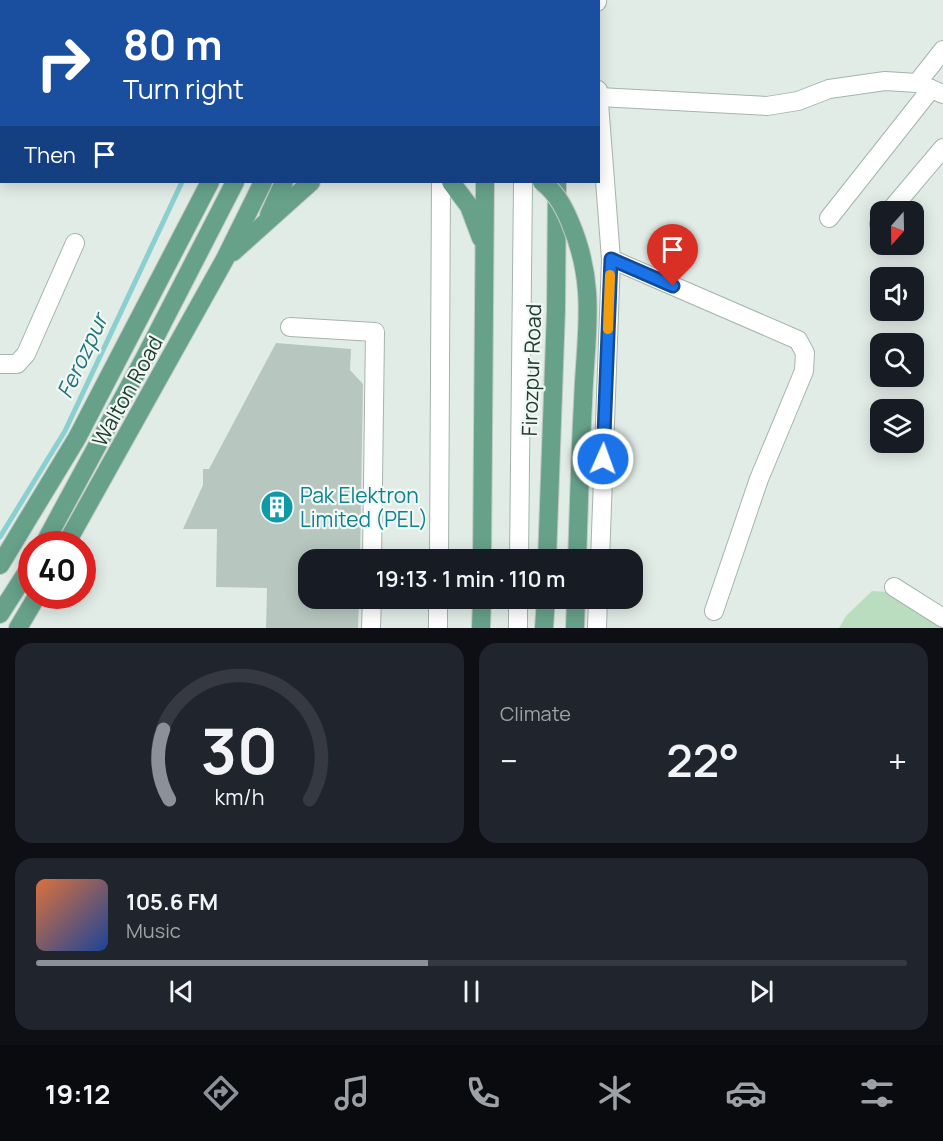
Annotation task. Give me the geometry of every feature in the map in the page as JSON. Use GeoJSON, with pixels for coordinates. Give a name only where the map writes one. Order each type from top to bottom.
{"type":"FeatureCollection","features":[{"type":"Feature","properties":{"kind":"main road","name":"Walton Road"},"geometry":{"type":"LineString","coordinates":[[2,555],[77,438],[209,183]]}},
{"type":"Feature","properties":{"kind":"main road"},"geometry":{"type":"LineString","coordinates":[[51,531],[234,183]]}},
{"type":"Feature","properties":{"kind":"main road","name":"Walton Road"},"geometry":{"type":"LineString","coordinates":[[73,531],[225,259],[263,183]]}},
{"type":"Feature","properties":{"kind":"main road"},"geometry":{"type":"LineString","coordinates":[[266,223],[285,183]]}},
{"type":"Feature","properties":{"kind":"main road"},"geometry":{"type":"LineString","coordinates":[[225,259],[310,183]]}},
{"type":"Feature","properties":{"kind":"main road"},"geometry":{"type":"LineString","coordinates":[[452,183],[469,206],[484,245]]}},
{"type":"Feature","properties":{"kind":"main road"},"geometry":{"type":"LineString","coordinates":[[482,549],[485,183]]}},
{"type":"Feature","properties":{"kind":"main road"},"geometry":{"type":"LineString","coordinates":[[543,183],[562,204],[578,241],[585,263],[590,307],[583,400],[577,549]]}},
{"type":"Feature","properties":{"kind":"main road","name":"Firozpur Road"},"geometry":{"type":"LineString","coordinates":[[547,549],[556,310],[557,183]]}},
{"type":"Feature","properties":{"kind":"main road"},"geometry":{"type":"LineString","coordinates":[[0,614],[18,586]]}},
{"type":"Feature","properties":{"kind":"main road"},"geometry":{"type":"LineString","coordinates":[[18,628],[29,609]]}},
{"type":"Feature","properties":{"kind":"main road"},"geometry":{"type":"LineString","coordinates":[[482,609],[482,628]]}},
{"type":"Feature","properties":{"kind":"main road"},"geometry":{"type":"LineString","coordinates":[[544,628],[545,609]]}},
{"type":"Feature","properties":{"kind":"main road"},"geometry":{"type":"LineString","coordinates":[[575,628],[576,609]]}},
{"type":"Feature","properties":{"kind":"street"},"geometry":{"type":"LineString","coordinates":[[829,218],[931,89],[943,50]]}},
{"type":"Feature","properties":{"kind":"street"},"geometry":{"type":"LineString","coordinates":[[600,97],[767,106],[798,101],[829,89],[885,81],[931,89]]}},
{"type":"Feature","properties":{"kind":"street"},"geometry":{"type":"LineString","coordinates":[[600,110],[611,259],[600,549]]}},
{"type":"Feature","properties":{"kind":"street"},"geometry":{"type":"LineString","coordinates":[[898,201],[943,148]]}},
{"type":"Feature","properties":{"kind":"street"},"geometry":{"type":"LineString","coordinates":[[439,549],[441,183]]}},
{"type":"Feature","properties":{"kind":"street"},"geometry":{"type":"LineString","coordinates":[[519,549],[523,183]]}},
{"type":"Feature","properties":{"kind":"street"},"geometry":{"type":"LineString","coordinates":[[0,364],[17,364],[26,354],[75,243]]}},
{"type":"Feature","properties":{"kind":"street"},"geometry":{"type":"LineString","coordinates":[[611,259],[798,340],[805,353],[804,371],[759,479],[714,611]]}},
{"type":"Feature","properties":{"kind":"street"},"geometry":{"type":"LineString","coordinates":[[290,327],[375,332],[372,549]]}},
{"type":"Feature","properties":{"kind":"street"},"geometry":{"type":"LineString","coordinates":[[894,587],[941,613]]}},
{"type":"Feature","properties":{"kind":"street"},"geometry":{"type":"LineString","coordinates":[[371,628],[372,609]]}},
{"type":"Feature","properties":{"kind":"street"},"geometry":{"type":"LineString","coordinates":[[438,609],[438,628]]}},
{"type":"Feature","properties":{"kind":"street"},"geometry":{"type":"LineString","coordinates":[[518,609],[518,628]]}},
{"type":"Feature","properties":{"kind":"street"},"geometry":{"type":"LineString","coordinates":[[597,628],[598,609]]}},
{"type":"Feature","properties":{"kind":"green space"},"geometry":{"type":"Polygon","coordinates":[[[872,591],[888,592],[943,628],[839,628],[846,616],[872,591]]]}},
{"type":"Feature","properties":{"kind":"building","name":"Pak Elektron Limited (PEL)"},"geometry":{"type":"Polygon","coordinates":[[[276,343],[351,349],[350,370],[363,384],[360,549],[298,549],[298,609],[359,609],[358,628],[266,628],[267,588],[216,587],[217,529],[183,529],[203,485],[203,469],[209,469],[276,343]]]}},
{"type":"Feature","properties":{"kind":"waterway","name":"Ferozpur"},"geometry":{"type":"LineString","coordinates":[[0,537],[65,431],[182,183]]}},
{"type":"Feature","properties":{"kind":"slow traffic"},"geometry":{"type":"LineString","coordinates":[[608,329],[610,275]]}},
{"type":"Feature","properties":{"kind":"place","name":"Pak Elektron Limited (PEL)"},"geometry":{"type":"Point","coordinates":[277,507]}},
{"type":"Feature","properties":{"kind":"route"},"geometry":{"type":"LineString","coordinates":[[603,459],[611,259],[673,286]]}}]}
